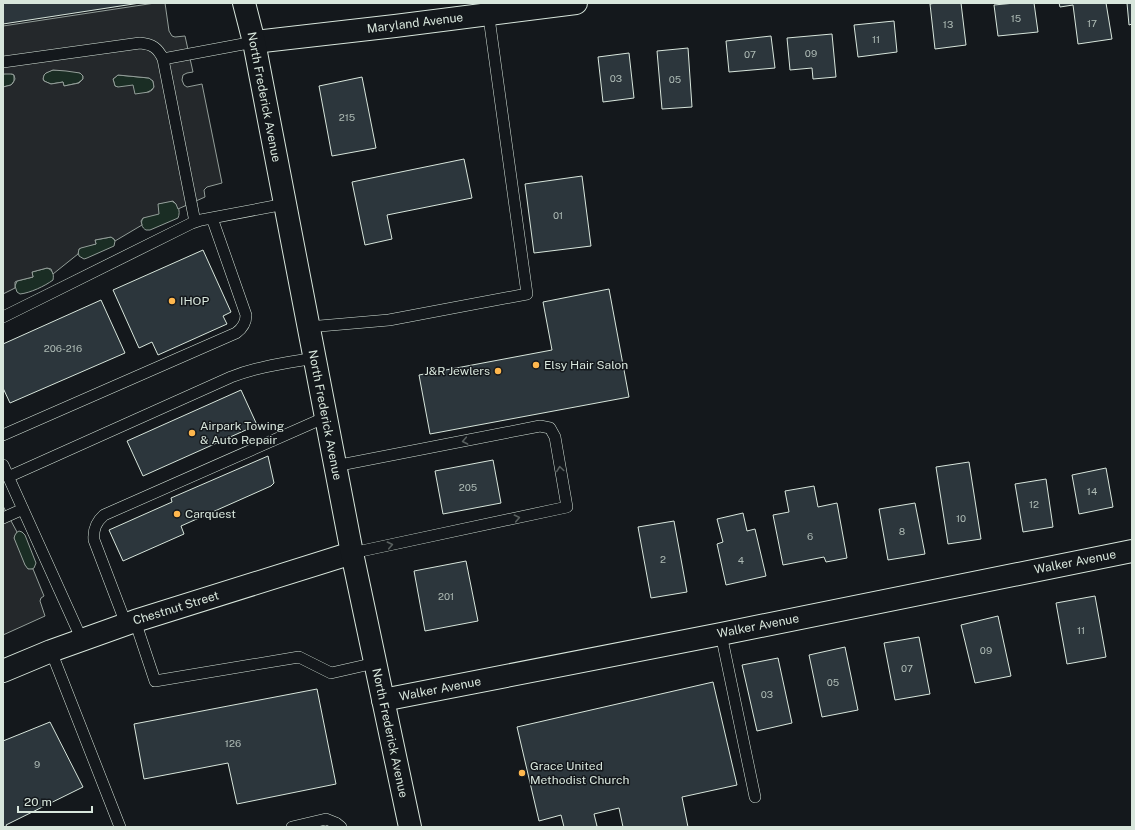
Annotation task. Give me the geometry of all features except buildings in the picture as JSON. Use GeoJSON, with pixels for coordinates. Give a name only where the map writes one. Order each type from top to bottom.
{"type":"FeatureCollection","features":[{"type":"Feature","properties":{"kind":"street","name":"North Frederick Avenue"},"geometry":{"type":"LineString","coordinates":[[244,3],[254,42],[352,553],[410,827]]}},
{"type":"Feature","properties":{"kind":"street","name":"Maryland Avenue"},"geometry":{"type":"LineString","coordinates":[[254,42],[403,25],[488,8],[576,3]]}},
{"type":"Feature","properties":{"kind":"street","name":"Walker Avenue"},"geometry":{"type":"LineString","coordinates":[[383,700],[721,634],[1132,551]]}},
{"type":"Feature","properties":{"kind":"street","name":"Chestnut Street"},"geometry":{"type":"LineString","coordinates":[[3,671],[51,651],[130,622],[352,553]]}},
{"type":"Feature","properties":{"kind":"lane"},"geometry":{"type":"LineString","coordinates":[[308,327],[389,320],[527,294],[488,8]]}},
{"type":"Feature","properties":{"kind":"lane"},"geometry":{"type":"LineString","coordinates":[[163,59],[254,42]]}},
{"type":"Feature","properties":{"kind":"lane"},"geometry":{"type":"LineString","coordinates":[[3,62],[140,43],[148,43],[154,46],[163,59],[195,222]]}},
{"type":"Feature","properties":{"kind":"lane"},"geometry":{"type":"LineString","coordinates":[[3,317],[195,222],[285,204]]}},
{"type":"Feature","properties":{"kind":"lane"},"geometry":{"type":"LineString","coordinates":[[3,435],[241,330],[244,325],[246,315],[212,218]]}},
{"type":"Feature","properties":{"kind":"lane"},"geometry":{"type":"LineString","coordinates":[[8,477],[249,370],[314,358]]}},
{"type":"Feature","properties":{"kind":"lane"},"geometry":{"type":"LineString","coordinates":[[326,417],[104,515],[95,526],[93,532],[94,540],[155,681],[299,657],[331,672],[375,663]]}},
{"type":"Feature","properties":{"kind":"lane"},"geometry":{"type":"LineString","coordinates":[[335,466],[540,426],[550,428],[555,437],[566,507],[352,553]]}},
{"type":"Feature","properties":{"kind":"lane"},"geometry":{"type":"LineString","coordinates":[[3,465],[82,640]]}},
{"type":"Feature","properties":{"kind":"lane"},"geometry":{"type":"LineString","coordinates":[[3,518],[23,509]]}},
{"type":"Feature","properties":{"kind":"lane"},"geometry":{"type":"LineString","coordinates":[[721,634],[756,797]]}},
{"type":"Feature","properties":{"kind":"lane"},"geometry":{"type":"LineString","coordinates":[[51,651],[120,827]]}},
{"type":"Feature","properties":{"kind":"lane"},"geometry":{"type":"LineString","coordinates":[[292,827],[326,819],[336,822],[341,827]]}},
{"type":"Feature","properties":{"kind":"green space"},"geometry":{"type":"Polygon","coordinates":[[[53,70],[69,70],[77,72],[83,75],[83,79],[78,83],[64,86],[63,82],[51,84],[44,81],[44,75],[53,70]]]}},
{"type":"Feature","properties":{"kind":"green space"},"geometry":{"type":"Polygon","coordinates":[[[9,73],[14,75],[14,81],[11,85],[3,87],[3,74],[9,73]]]}},
{"type":"Feature","properties":{"kind":"green space"},"geometry":{"type":"Polygon","coordinates":[[[118,75],[149,78],[153,81],[154,87],[145,93],[133,94],[115,86],[113,79],[118,75]]]}},
{"type":"Feature","properties":{"kind":"green space"},"geometry":{"type":"Polygon","coordinates":[[[170,201],[175,203],[178,207],[178,218],[150,230],[146,230],[142,223],[143,218],[157,204],[170,201]]]}},
{"type":"Feature","properties":{"kind":"green space"},"geometry":{"type":"Polygon","coordinates":[[[111,237],[115,241],[114,246],[84,259],[79,256],[79,249],[84,246],[96,244],[95,240],[111,237]]]}},
{"type":"Feature","properties":{"kind":"green space"},"geometry":{"type":"Polygon","coordinates":[[[47,268],[53,272],[53,280],[42,287],[28,292],[20,294],[17,292],[15,286],[17,281],[33,277],[32,272],[47,268]]]}},
{"type":"Feature","properties":{"kind":"green space"},"geometry":{"type":"Polygon","coordinates":[[[19,531],[25,535],[36,563],[34,568],[28,569],[26,567],[19,553],[14,536],[19,531]]]}},
{"type":"Feature","properties":{"kind":"shaded area"},"geometry":{"type":"Polygon","coordinates":[[[155,3],[165,3],[169,31],[172,36],[185,36],[193,72],[183,75],[182,80],[184,85],[187,87],[202,84],[222,183],[207,187],[204,190],[205,197],[178,209],[173,201],[158,204],[159,214],[143,218],[141,221],[142,225],[115,241],[111,237],[95,240],[96,244],[79,249],[78,254],[53,274],[51,269],[47,268],[32,272],[33,277],[15,282],[15,288],[3,294],[3,87],[11,85],[15,79],[14,75],[12,74],[3,74],[3,26],[155,3]],[[53,70],[44,75],[44,81],[51,84],[63,82],[64,86],[79,83],[83,79],[83,76],[80,73],[53,70]],[[118,75],[113,79],[115,86],[133,85],[135,94],[149,92],[154,87],[153,81],[149,78],[118,75]]]}},
{"type":"Feature","properties":{"kind":"shaded area"},"geometry":{"type":"Polygon","coordinates":[[[3,506],[17,532],[14,538],[25,565],[28,569],[33,569],[44,596],[40,601],[45,616],[3,635],[3,506]]]}},
{"type":"Feature","properties":{"kind":"place","name":"IHOP"},"geometry":{"type":"Point","coordinates":[172,301]}},
{"type":"Feature","properties":{"kind":"place","name":"Elsy Hair Salon"},"geometry":{"type":"Point","coordinates":[536,365]}},
{"type":"Feature","properties":{"kind":"place","name":"J&R Jewlers"},"geometry":{"type":"Point","coordinates":[498,371]}},
{"type":"Feature","properties":{"kind":"place","name":"Airpark Towing & Auto Repair"},"geometry":{"type":"Point","coordinates":[192,433]}},
{"type":"Feature","properties":{"kind":"place","name":"Carquest"},"geometry":{"type":"Point","coordinates":[177,514]}},
{"type":"Feature","properties":{"kind":"place","name":"Grace United Methodist Church"},"geometry":{"type":"Point","coordinates":[522,773]}}]}
